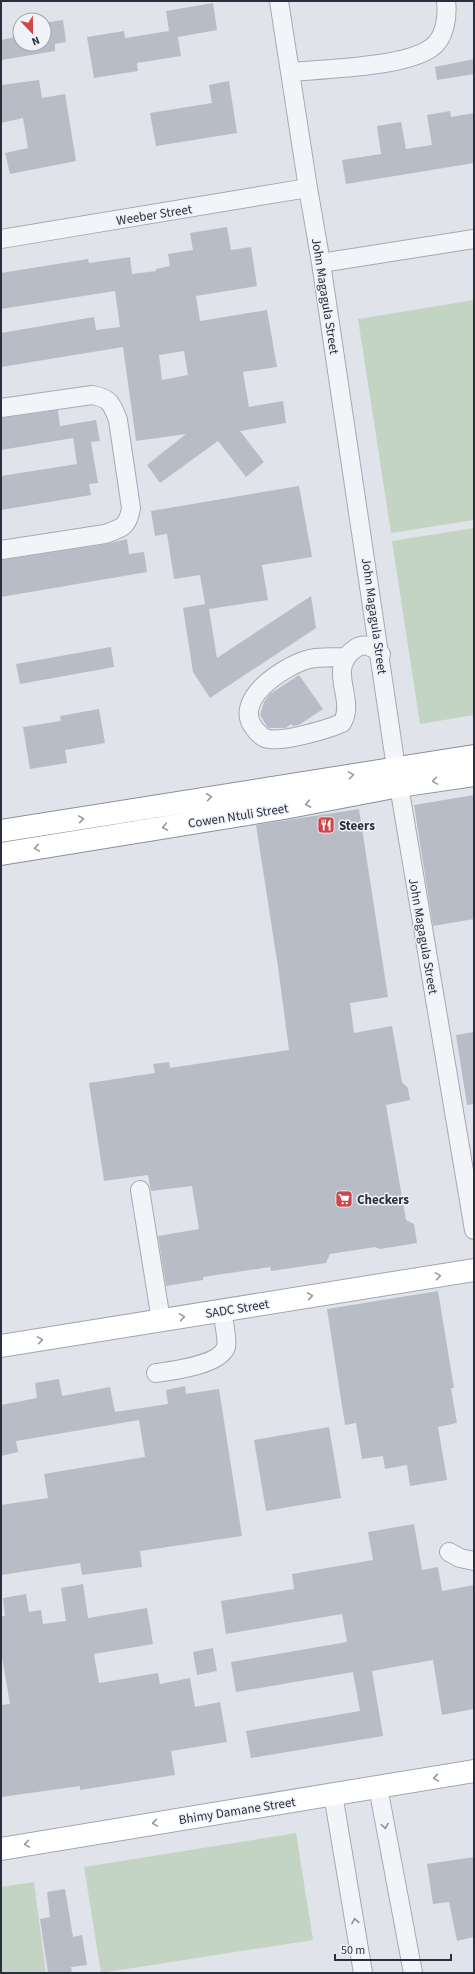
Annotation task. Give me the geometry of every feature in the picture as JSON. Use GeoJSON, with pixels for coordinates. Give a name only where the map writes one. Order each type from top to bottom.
{"type":"FeatureCollection","features":[{"type":"Feature","properties":{"kind":"main road","name":"Cowen Ntuli Street"},"geometry":{"type":"LineString","coordinates":[[1,854],[243,813],[284,808],[474,756]]}},
{"type":"Feature","properties":{"kind":"main road","name":"Cowen Ntuli Street"},"geometry":{"type":"LineString","coordinates":[[1,831],[398,777],[474,774]]}},
{"type":"Feature","properties":{"kind":"main road","name":"SADC Street"},"geometry":{"type":"LineString","coordinates":[[1,1346],[474,1270]]}},
{"type":"Feature","properties":{"kind":"main road","name":"Bhimy Damane Street"},"geometry":{"type":"LineString","coordinates":[[1,1849],[474,1771]]}},
{"type":"Feature","properties":{"kind":"street","name":"John Magagula Street"},"geometry":{"type":"LineString","coordinates":[[279,1],[381,654],[398,777],[474,1230]]}},
{"type":"Feature","properties":{"kind":"street"},"geometry":{"type":"LineString","coordinates":[[291,72],[411,58],[432,48],[442,36],[446,1]]}},
{"type":"Feature","properties":{"kind":"street","name":"Weeber Street"},"geometry":{"type":"LineString","coordinates":[[1,239],[308,188]]}},
{"type":"Feature","properties":{"kind":"street"},"geometry":{"type":"LineString","coordinates":[[321,263],[474,239]]}},
{"type":"Feature","properties":{"kind":"street"},"geometry":{"type":"LineString","coordinates":[[1,408],[92,394],[104,397],[113,407],[118,420],[131,508],[129,521],[120,529],[106,534],[1,550]]}},
{"type":"Feature","properties":{"kind":"street"},"geometry":{"type":"LineString","coordinates":[[346,657],[306,660],[267,682],[257,693],[248,709],[249,720],[258,734],[269,739],[280,739],[322,731],[342,723],[346,712],[342,665],[346,657],[359,647],[366,645],[370,646],[381,654]]}},
{"type":"Feature","properties":{"kind":"street"},"geometry":{"type":"LineString","coordinates":[[140,1190],[161,1320]]}},
{"type":"Feature","properties":{"kind":"street"},"geometry":{"type":"LineString","coordinates":[[156,1373],[177,1371],[196,1365],[222,1353],[226,1344],[222,1310]]}},
{"type":"Feature","properties":{"kind":"street"},"geometry":{"type":"LineString","coordinates":[[449,1552],[460,1558],[474,1562]]}},
{"type":"Feature","properties":{"kind":"street"},"geometry":{"type":"LineString","coordinates":[[378,1787],[413,1973]]}},
{"type":"Feature","properties":{"kind":"street"},"geometry":{"type":"LineString","coordinates":[[333,1794],[363,1973]]}},
{"type":"Feature","properties":{"kind":"green space"},"geometry":{"type":"Polygon","coordinates":[[[474,300],[474,520],[391,533],[358,319],[474,300]]]}},
{"type":"Feature","properties":{"kind":"green space"},"geometry":{"type":"Polygon","coordinates":[[[474,528],[474,715],[420,724],[392,541],[474,528]]]}},
{"type":"Feature","properties":{"kind":"green space"},"geometry":{"type":"Polygon","coordinates":[[[296,1833],[313,1940],[101,1973],[84,1867],[296,1833]]]}},
{"type":"Feature","properties":{"kind":"green space"},"geometry":{"type":"Polygon","coordinates":[[[34,1882],[46,1973],[1,1973],[1,1887],[34,1882]]]}},
{"type":"Feature","properties":{"kind":"building"},"geometry":{"type":"Polygon","coordinates":[[[213,3],[217,30],[178,37],[181,56],[137,63],[138,71],[94,78],[87,37],[124,31],[125,38],[169,31],[166,11],[213,3]]]}},
{"type":"Feature","properties":{"kind":"building"},"geometry":{"type":"Polygon","coordinates":[[[63,20],[66,42],[55,44],[55,51],[52,52],[52,22],[63,20]]]}},
{"type":"Feature","properties":{"kind":"building"},"geometry":{"type":"Polygon","coordinates":[[[12,38],[12,52],[49,52],[2,60],[1,40],[12,38]]]}},
{"type":"Feature","properties":{"kind":"building"},"geometry":{"type":"Polygon","coordinates":[[[474,59],[474,74],[437,80],[435,67],[474,59]]]}},
{"type":"Feature","properties":{"kind":"building"},"geometry":{"type":"Polygon","coordinates":[[[39,80],[42,98],[65,94],[76,161],[10,174],[5,153],[28,148],[23,118],[1,123],[1,85],[39,80]]]}},
{"type":"Feature","properties":{"kind":"building"},"geometry":{"type":"Polygon","coordinates":[[[229,81],[237,133],[156,146],[150,113],[212,103],[209,85],[229,81]]]}},
{"type":"Feature","properties":{"kind":"building"},"geometry":{"type":"Polygon","coordinates":[[[450,111],[451,117],[474,113],[474,163],[346,184],[342,160],[381,154],[377,126],[401,122],[406,149],[432,145],[427,115],[450,111]]]}},
{"type":"Feature","properties":{"kind":"building"},"geometry":{"type":"Polygon","coordinates":[[[227,227],[231,250],[251,247],[257,286],[196,296],[200,321],[267,310],[277,367],[243,372],[249,407],[283,401],[286,423],[240,431],[264,462],[246,477],[218,441],[160,483],[147,465],[186,434],[136,441],[123,347],[1,367],[1,333],[94,317],[96,330],[120,327],[115,291],[1,309],[1,273],[88,259],[89,263],[130,257],[132,274],[156,271],[156,269],[170,266],[168,254],[193,250],[190,233],[227,227]],[[184,351],[159,355],[162,380],[188,375],[184,351]]]}},
{"type":"Feature","properties":{"kind":"building"},"geometry":{"type":"Polygon","coordinates":[[[58,410],[60,426],[96,420],[100,441],[91,442],[98,483],[89,484],[91,495],[1,510],[1,476],[77,464],[73,438],[1,450],[1,418],[58,410]]]}},
{"type":"Feature","properties":{"kind":"building"},"geometry":{"type":"Polygon","coordinates":[[[299,486],[312,557],[262,565],[268,600],[209,609],[217,658],[311,596],[316,628],[210,698],[193,672],[183,608],[205,604],[200,575],[174,579],[167,534],[155,536],[151,511],[299,486]]]}},
{"type":"Feature","properties":{"kind":"building"},"geometry":{"type":"Polygon","coordinates":[[[127,539],[129,554],[144,552],[147,572],[1,597],[1,560],[107,544],[127,539]]]}},
{"type":"Feature","properties":{"kind":"building"},"geometry":{"type":"Polygon","coordinates":[[[111,647],[114,667],[20,684],[16,664],[111,647]]]}},
{"type":"Feature","properties":{"kind":"building"},"geometry":{"type":"Polygon","coordinates":[[[299,675],[323,709],[299,725],[293,726],[291,724],[286,728],[268,728],[260,715],[264,702],[270,694],[299,675]]]}},
{"type":"Feature","properties":{"kind":"building"},"geometry":{"type":"Polygon","coordinates":[[[99,709],[105,743],[65,750],[67,763],[30,769],[23,727],[61,721],[60,716],[99,709]]]}},
{"type":"Feature","properties":{"kind":"building"},"geometry":{"type":"Polygon","coordinates":[[[474,795],[474,919],[433,926],[414,805],[474,795]]]}},
{"type":"Feature","properties":{"kind":"building"},"geometry":{"type":"Polygon","coordinates":[[[359,809],[388,997],[350,1003],[354,1033],[392,1026],[402,1082],[408,1088],[410,1100],[386,1105],[406,1220],[414,1224],[417,1243],[380,1249],[375,1247],[330,1254],[326,1263],[271,1271],[270,1267],[203,1277],[203,1280],[166,1286],[158,1236],[199,1229],[192,1186],[151,1191],[148,1175],[104,1181],[89,1083],[155,1073],[153,1064],[169,1062],[170,1068],[289,1050],[256,825],[359,809]]]}},
{"type":"Feature","properties":{"kind":"building"},"geometry":{"type":"Polygon","coordinates":[[[474,1032],[474,1104],[467,1105],[456,1035],[474,1032]]]}},
{"type":"Feature","properties":{"kind":"building"},"geometry":{"type":"Polygon","coordinates":[[[438,1291],[454,1388],[451,1388],[457,1423],[438,1427],[447,1480],[410,1486],[407,1465],[385,1469],[383,1456],[362,1459],[356,1423],[345,1425],[327,1309],[438,1291]]]}},
{"type":"Feature","properties":{"kind":"building"},"geometry":{"type":"Polygon","coordinates":[[[59,1379],[62,1396],[110,1387],[115,1412],[168,1404],[166,1390],[185,1386],[186,1394],[219,1389],[242,1536],[140,1551],[142,1567],[82,1575],[80,1563],[1,1575],[1,1505],[48,1498],[44,1474],[145,1457],[139,1420],[16,1441],[18,1452],[1,1456],[1,1405],[37,1398],[35,1383],[59,1379]]]}},
{"type":"Feature","properties":{"kind":"building"},"geometry":{"type":"Polygon","coordinates":[[[329,1427],[341,1498],[266,1511],[254,1440],[329,1427]]]}},
{"type":"Feature","properties":{"kind":"building"},"geometry":{"type":"Polygon","coordinates":[[[414,1524],[422,1570],[438,1567],[442,1591],[474,1585],[474,1709],[442,1715],[433,1660],[372,1671],[383,1736],[251,1758],[246,1731],[360,1711],[353,1672],[236,1692],[231,1662],[347,1642],[342,1614],[226,1634],[221,1601],[294,1589],[292,1574],[373,1560],[368,1532],[414,1524]]]}},
{"type":"Feature","properties":{"kind":"building"},"geometry":{"type":"Polygon","coordinates":[[[83,1584],[88,1618],[147,1608],[153,1644],[94,1654],[99,1683],[158,1673],[160,1684],[190,1678],[195,1707],[220,1702],[227,1742],[171,1751],[175,1775],[80,1790],[80,1786],[1,1797],[1,1705],[10,1704],[1,1652],[1,1616],[5,1616],[3,1598],[26,1594],[29,1612],[41,1610],[43,1624],[66,1621],[61,1588],[83,1584]]]}},
{"type":"Feature","properties":{"kind":"building"},"geometry":{"type":"Polygon","coordinates":[[[213,1648],[217,1671],[197,1675],[193,1652],[213,1648]]]}},
{"type":"Feature","properties":{"kind":"building"},"geometry":{"type":"Polygon","coordinates":[[[474,1857],[474,1937],[457,1941],[449,1902],[433,1904],[427,1864],[474,1857]]]}},
{"type":"Feature","properties":{"kind":"building"},"geometry":{"type":"Polygon","coordinates":[[[65,1889],[73,1937],[82,1935],[87,1965],[71,1967],[72,1973],[48,1973],[40,1919],[50,1917],[47,1892],[65,1889]]]}},
{"type":"Feature","properties":{"kind":"place","name":"Steers"},"geometry":{"type":"Point","coordinates":[326,825]}},
{"type":"Feature","properties":{"kind":"place","name":"Checkers"},"geometry":{"type":"Point","coordinates":[344,1199]}}]}
